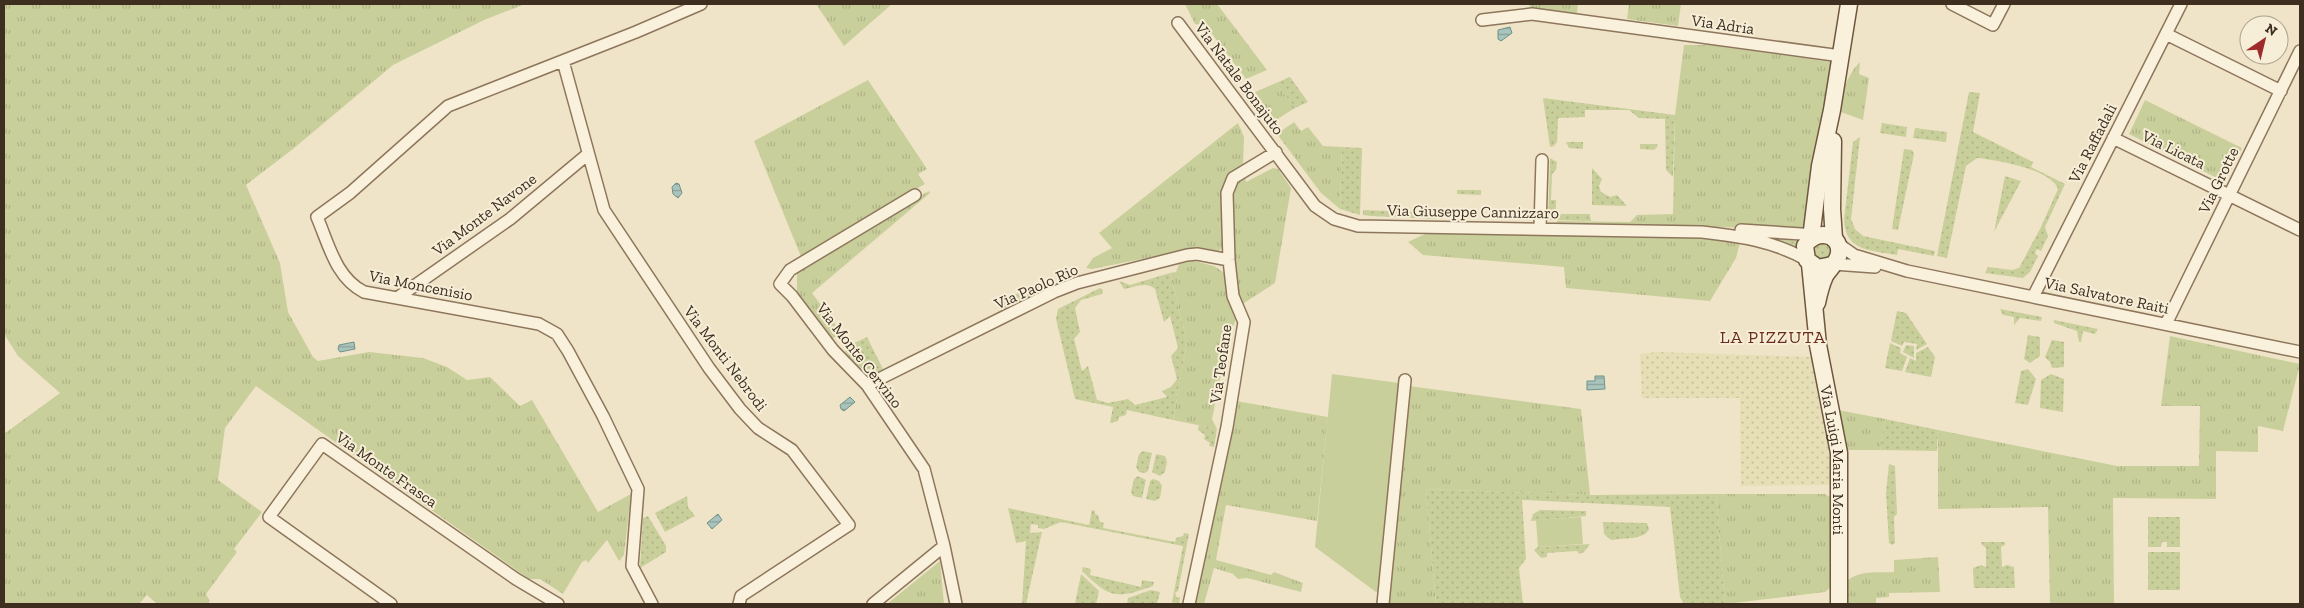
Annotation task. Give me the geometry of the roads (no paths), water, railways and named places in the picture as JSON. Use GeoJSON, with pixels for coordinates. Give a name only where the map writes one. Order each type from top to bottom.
{"type":"FeatureCollection","features":[{"type":"Feature","properties":{"kind":"street","name":"Via Moncenisio"},"geometry":{"type":"LineString","coordinates":[[652,604],[632,566],[638,489],[603,416],[557,334],[539,324],[364,292],[351,286],[342,275],[317,218],[350,193],[448,106],[701,4]]}},
{"type":"Feature","properties":{"kind":"street"},"geometry":{"type":"LineString","coordinates":[[1815,317],[1805,246],[1813,236],[1820,166],[1832,110],[1849,4]]}},
{"type":"Feature","properties":{"kind":"street"},"geometry":{"type":"LineString","coordinates":[[1952,4],[1993,25],[2004,4]]}},
{"type":"Feature","properties":{"kind":"street","name":"Via Raffadali"},"geometry":{"type":"LineString","coordinates":[[2032,297],[2181,4]]}},
{"type":"Feature","properties":{"kind":"street","name":"Via Adria"},"geometry":{"type":"LineString","coordinates":[[1482,20],[1532,14],[1841,56]]}},
{"type":"Feature","properties":{"kind":"street","name":"Via Natale Bonajuto"},"geometry":{"type":"LineString","coordinates":[[1178,23],[1276,152]]}},
{"type":"Feature","properties":{"kind":"street"},"geometry":{"type":"LineString","coordinates":[[2166,34],[2281,90]]}},
{"type":"Feature","properties":{"kind":"street","name":"Via Grotte"},"geometry":{"type":"LineString","coordinates":[[2166,324],[2300,51]]}},
{"type":"Feature","properties":{"kind":"street","name":"Via Monti Nebrodi"},"geometry":{"type":"LineString","coordinates":[[562,61],[604,210],[709,368],[740,409],[758,428],[792,450],[849,526],[741,596],[739,604]]}},
{"type":"Feature","properties":{"kind":"street"},"geometry":{"type":"LineString","coordinates":[[1815,317],[1820,287],[1839,252],[1832,209],[1832,110]]}},
{"type":"Feature","properties":{"kind":"street","name":"Via Licata"},"geometry":{"type":"LineString","coordinates":[[2113,138],[2300,230]]}},
{"type":"Feature","properties":{"kind":"street","name":"Via Giuseppe Cannizzaro"},"geometry":{"type":"LineString","coordinates":[[1276,152],[1315,206],[1334,219],[1358,226],[1702,232]]}},
{"type":"Feature","properties":{"kind":"street","name":"Via Teofane"},"geometry":{"type":"LineString","coordinates":[[1189,604],[1227,427],[1244,322],[1233,296],[1229,260],[1227,193],[1233,178],[1276,152]]}},
{"type":"Feature","properties":{"kind":"street","name":"Via Monte Navone"},"geometry":{"type":"LineString","coordinates":[[396,298],[510,219],[588,154]]}},
{"type":"Feature","properties":{"kind":"street"},"geometry":{"type":"LineString","coordinates":[[1540,228],[1542,160]]}},
{"type":"Feature","properties":{"kind":"street","name":"Via Monte Cervino"},"geometry":{"type":"LineString","coordinates":[[915,195],[790,270],[780,284],[834,350],[867,385],[924,469],[944,546],[956,604]]}},
{"type":"Feature","properties":{"kind":"street"},"geometry":{"type":"LineString","coordinates":[[1702,232],[1736,230],[1813,236],[1829,235],[1854,255],[1907,271]]}},
{"type":"Feature","properties":{"kind":"street"},"geometry":{"type":"LineString","coordinates":[[1702,232],[1748,237],[1784,248],[1808,262],[1823,268],[1833,265],[1907,271]]}},
{"type":"Feature","properties":{"kind":"street","name":"Via Paolo Rio"},"geometry":{"type":"LineString","coordinates":[[867,385],[1054,292],[1077,283],[1187,255],[1197,254],[1229,260]]}},
{"type":"Feature","properties":{"kind":"street","name":"Via Salvatore Raiti"},"geometry":{"type":"LineString","coordinates":[[1907,271],[2300,352]]}},
{"type":"Feature","properties":{"kind":"street","name":"Via Luigi Maria Monti"},"geometry":{"type":"LineString","coordinates":[[1815,317],[1819,353],[1839,453],[1839,604]]}},
{"type":"Feature","properties":{"kind":"street"},"geometry":{"type":"LineString","coordinates":[[1383,604],[1405,380]]}},
{"type":"Feature","properties":{"kind":"street","name":"Via Monte Frasca"},"geometry":{"type":"LineString","coordinates":[[392,604],[269,517],[322,444],[516,579],[558,604]]}},
{"type":"Feature","properties":{"kind":"street"},"geometry":{"type":"LineString","coordinates":[[873,604],[944,546]]}},
{"type":"Feature","properties":{"kind":"water"},"geometry":{"type":"Polygon","coordinates":[[[1510,27],[1512,33],[1501,41],[1498,39],[1498,30],[1510,27]]]}},
{"type":"Feature","properties":{"kind":"water"},"geometry":{"type":"Polygon","coordinates":[[[676,183],[679,184],[682,193],[678,198],[673,194],[672,187],[676,183]]]}},
{"type":"Feature","properties":{"kind":"water"},"geometry":{"type":"Polygon","coordinates":[[[354,342],[355,349],[340,352],[338,349],[339,345],[354,342]]]}},
{"type":"Feature","properties":{"kind":"water"},"geometry":{"type":"Polygon","coordinates":[[[1595,376],[1604,376],[1605,389],[1587,390],[1587,381],[1595,381],[1595,376]]]}},
{"type":"Feature","properties":{"kind":"water"},"geometry":{"type":"Polygon","coordinates":[[[850,397],[855,402],[844,411],[840,405],[850,397]]]}},
{"type":"Feature","properties":{"kind":"water"},"geometry":{"type":"Polygon","coordinates":[[[718,514],[722,520],[712,529],[707,523],[718,514]]]}},
{"type":"Feature","properties":{"kind":"district","name":"LA PIZZUTA"},"geometry":{"type":"Point","coordinates":[1773,337]}}]}
